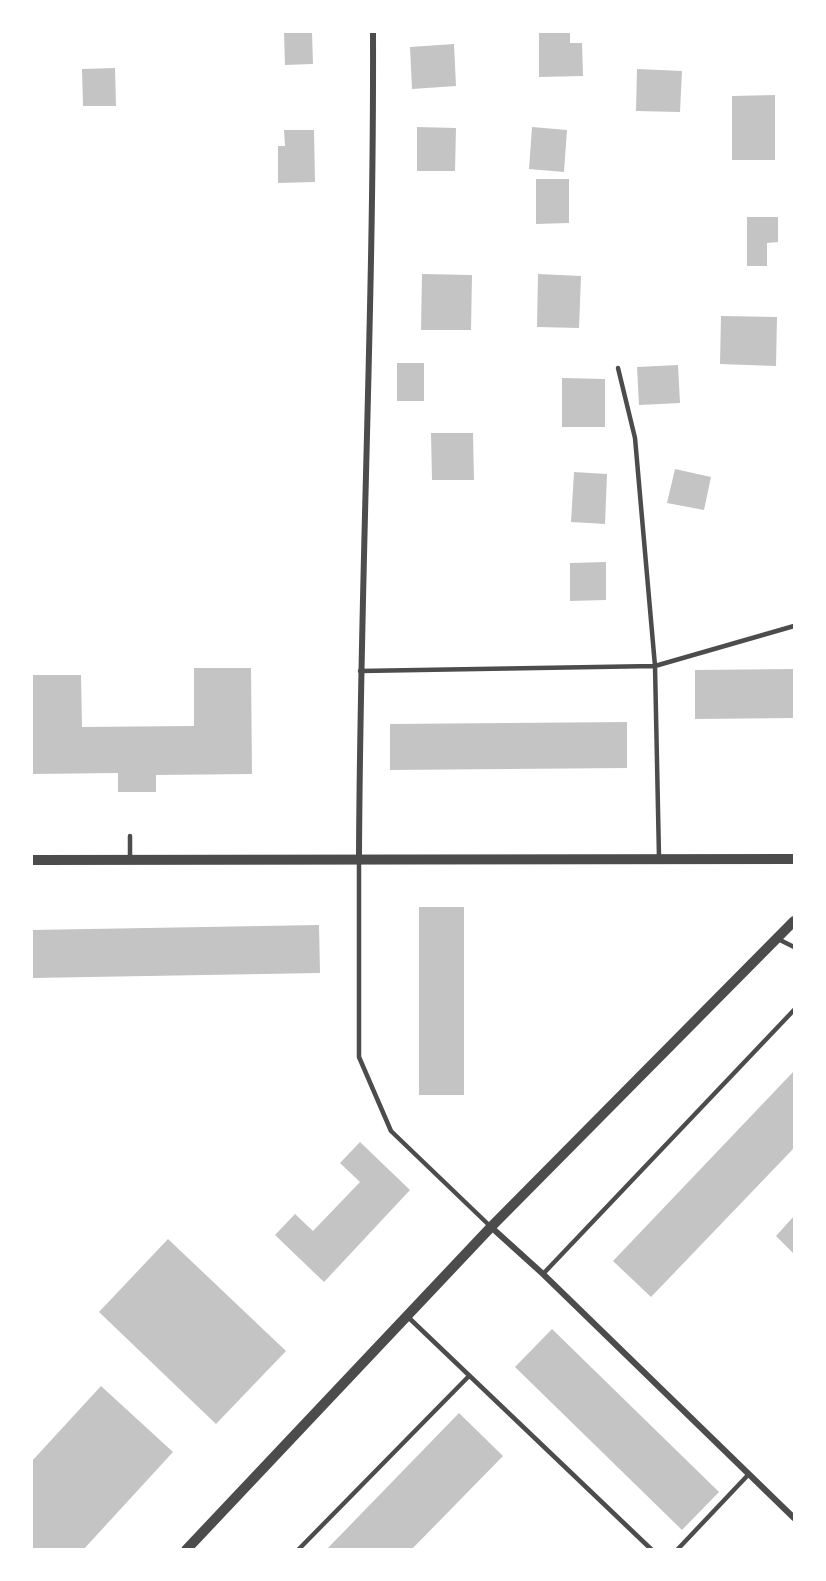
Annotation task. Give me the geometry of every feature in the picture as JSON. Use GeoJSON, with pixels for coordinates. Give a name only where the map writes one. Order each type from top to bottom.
{"type":"FeatureCollection","features":[{"type":"Feature","properties":{"kind":"street"},"geometry":{"type":"LineString","coordinates":[[359,859],[360,671],[374,208],[373,32]]}},
{"type":"Feature","properties":{"kind":"street"},"geometry":{"type":"LineString","coordinates":[[32,860],[795,859]]}},
{"type":"Feature","properties":{"kind":"street"},"geometry":{"type":"LineString","coordinates":[[186,1550],[491,1227],[795,921]]}},
{"type":"Feature","properties":{"kind":"street"},"geometry":{"type":"LineString","coordinates":[[491,1227],[543,1274],[748,1475],[795,1518]]}},
{"type":"Feature","properties":{"kind":"lane"},"geometry":{"type":"LineString","coordinates":[[618,368],[635,438],[655,666],[659,859]]}},
{"type":"Feature","properties":{"kind":"lane"},"geometry":{"type":"LineString","coordinates":[[360,671],[655,666],[795,626]]}},
{"type":"Feature","properties":{"kind":"lane"},"geometry":{"type":"LineString","coordinates":[[130,836],[130,859]]}},
{"type":"Feature","properties":{"kind":"lane"},"geometry":{"type":"LineString","coordinates":[[359,859],[359,1057],[392,1131],[491,1227]]}},
{"type":"Feature","properties":{"kind":"lane"},"geometry":{"type":"LineString","coordinates":[[777,938],[795,946]]}},
{"type":"Feature","properties":{"kind":"lane"},"geometry":{"type":"LineString","coordinates":[[543,1274],[795,1010]]}},
{"type":"Feature","properties":{"kind":"lane"},"geometry":{"type":"LineString","coordinates":[[408,1317],[652,1550]]}},
{"type":"Feature","properties":{"kind":"lane"},"geometry":{"type":"LineString","coordinates":[[298,1550],[469,1376]]}},
{"type":"Feature","properties":{"kind":"lane"},"geometry":{"type":"LineString","coordinates":[[677,1550],[748,1475]]}},
{"type":"Feature","properties":{"kind":"building"},"geometry":{"type":"Polygon","coordinates":[[[284,32],[312,32],[313,64],[285,65],[284,32]]]}},
{"type":"Feature","properties":{"kind":"building"},"geometry":{"type":"Polygon","coordinates":[[[539,32],[570,32],[570,43],[582,43],[583,76],[539,77],[539,32]]]}},
{"type":"Feature","properties":{"kind":"building"},"geometry":{"type":"Polygon","coordinates":[[[454,44],[456,86],[412,89],[410,47],[454,44]]]}},
{"type":"Feature","properties":{"kind":"building"},"geometry":{"type":"Polygon","coordinates":[[[115,68],[116,106],[83,106],[82,69],[115,68]]]}},
{"type":"Feature","properties":{"kind":"building"},"geometry":{"type":"Polygon","coordinates":[[[637,69],[682,71],[680,112],[636,111],[637,69]]]}},
{"type":"Feature","properties":{"kind":"building"},"geometry":{"type":"Polygon","coordinates":[[[775,95],[775,160],[732,160],[732,96],[775,95]]]}},
{"type":"Feature","properties":{"kind":"building"},"geometry":{"type":"Polygon","coordinates":[[[417,127],[456,128],[455,171],[417,171],[417,127]]]}},
{"type":"Feature","properties":{"kind":"building"},"geometry":{"type":"Polygon","coordinates":[[[532,127],[567,130],[564,172],[529,169],[532,127]]]}},
{"type":"Feature","properties":{"kind":"building"},"geometry":{"type":"Polygon","coordinates":[[[284,130],[314,130],[315,182],[278,183],[278,146],[285,146],[284,130]]]}},
{"type":"Feature","properties":{"kind":"building"},"geometry":{"type":"Polygon","coordinates":[[[536,179],[569,179],[569,223],[536,224],[536,179]]]}},
{"type":"Feature","properties":{"kind":"building"},"geometry":{"type":"Polygon","coordinates":[[[747,217],[778,217],[778,242],[767,243],[767,266],[747,266],[747,217]]]}},
{"type":"Feature","properties":{"kind":"building"},"geometry":{"type":"Polygon","coordinates":[[[422,274],[472,275],[471,330],[421,330],[422,274]]]}},
{"type":"Feature","properties":{"kind":"building"},"geometry":{"type":"Polygon","coordinates":[[[538,274],[581,276],[579,328],[537,327],[538,274]]]}},
{"type":"Feature","properties":{"kind":"building"},"geometry":{"type":"Polygon","coordinates":[[[721,316],[777,317],[776,366],[720,364],[721,316]]]}},
{"type":"Feature","properties":{"kind":"building"},"geometry":{"type":"Polygon","coordinates":[[[397,363],[424,363],[424,401],[397,401],[397,363]]]}},
{"type":"Feature","properties":{"kind":"building"},"geometry":{"type":"Polygon","coordinates":[[[678,365],[680,403],[639,405],[637,367],[678,365]]]}},
{"type":"Feature","properties":{"kind":"building"},"geometry":{"type":"Polygon","coordinates":[[[562,378],[605,379],[605,427],[562,427],[562,378]]]}},
{"type":"Feature","properties":{"kind":"building"},"geometry":{"type":"Polygon","coordinates":[[[431,433],[473,433],[474,480],[432,480],[431,433]]]}},
{"type":"Feature","properties":{"kind":"building"},"geometry":{"type":"Polygon","coordinates":[[[675,469],[711,477],[704,510],[667,503],[675,469]]]}},
{"type":"Feature","properties":{"kind":"building"},"geometry":{"type":"Polygon","coordinates":[[[574,472],[607,474],[605,524],[571,522],[574,472]]]}},
{"type":"Feature","properties":{"kind":"building"},"geometry":{"type":"Polygon","coordinates":[[[606,562],[606,600],[570,601],[570,563],[606,562]]]}},
{"type":"Feature","properties":{"kind":"building"},"geometry":{"type":"Polygon","coordinates":[[[194,668],[251,668],[252,774],[156,775],[156,792],[118,792],[118,773],[32,774],[32,675],[81,675],[82,727],[194,726],[194,668]]]}},
{"type":"Feature","properties":{"kind":"building"},"geometry":{"type":"Polygon","coordinates":[[[794,669],[794,718],[695,719],[695,670],[794,669]]]}},
{"type":"Feature","properties":{"kind":"building"},"geometry":{"type":"Polygon","coordinates":[[[627,722],[627,768],[390,770],[390,724],[627,722]]]}},
{"type":"Feature","properties":{"kind":"building"},"geometry":{"type":"Polygon","coordinates":[[[419,907],[464,907],[464,1095],[419,1095],[419,907]]]}},
{"type":"Feature","properties":{"kind":"building"},"geometry":{"type":"Polygon","coordinates":[[[319,925],[320,973],[32,978],[32,930],[319,925]]]}},
{"type":"Feature","properties":{"kind":"building"},"geometry":{"type":"Polygon","coordinates":[[[794,1071],[794,1148],[651,1297],[613,1261],[794,1071]]]}},
{"type":"Feature","properties":{"kind":"building"},"geometry":{"type":"Polygon","coordinates":[[[360,1142],[410,1190],[324,1282],[275,1235],[295,1214],[313,1231],[360,1182],[340,1163],[360,1142]]]}},
{"type":"Feature","properties":{"kind":"building"},"geometry":{"type":"Polygon","coordinates":[[[794,1216],[794,1254],[776,1236],[794,1216]]]}},
{"type":"Feature","properties":{"kind":"building"},"geometry":{"type":"Polygon","coordinates":[[[168,1239],[286,1351],[216,1424],[99,1312],[168,1239]]]}},
{"type":"Feature","properties":{"kind":"building"},"geometry":{"type":"Polygon","coordinates":[[[552,1329],[719,1492],[682,1530],[515,1367],[552,1329]]]}},
{"type":"Feature","properties":{"kind":"building"},"geometry":{"type":"Polygon","coordinates":[[[101,1386],[173,1452],[83,1550],[32,1550],[32,1461],[101,1386]]]}},
{"type":"Feature","properties":{"kind":"building"},"geometry":{"type":"Polygon","coordinates":[[[459,1413],[503,1456],[411,1550],[326,1550],[459,1413]]]}}]}
